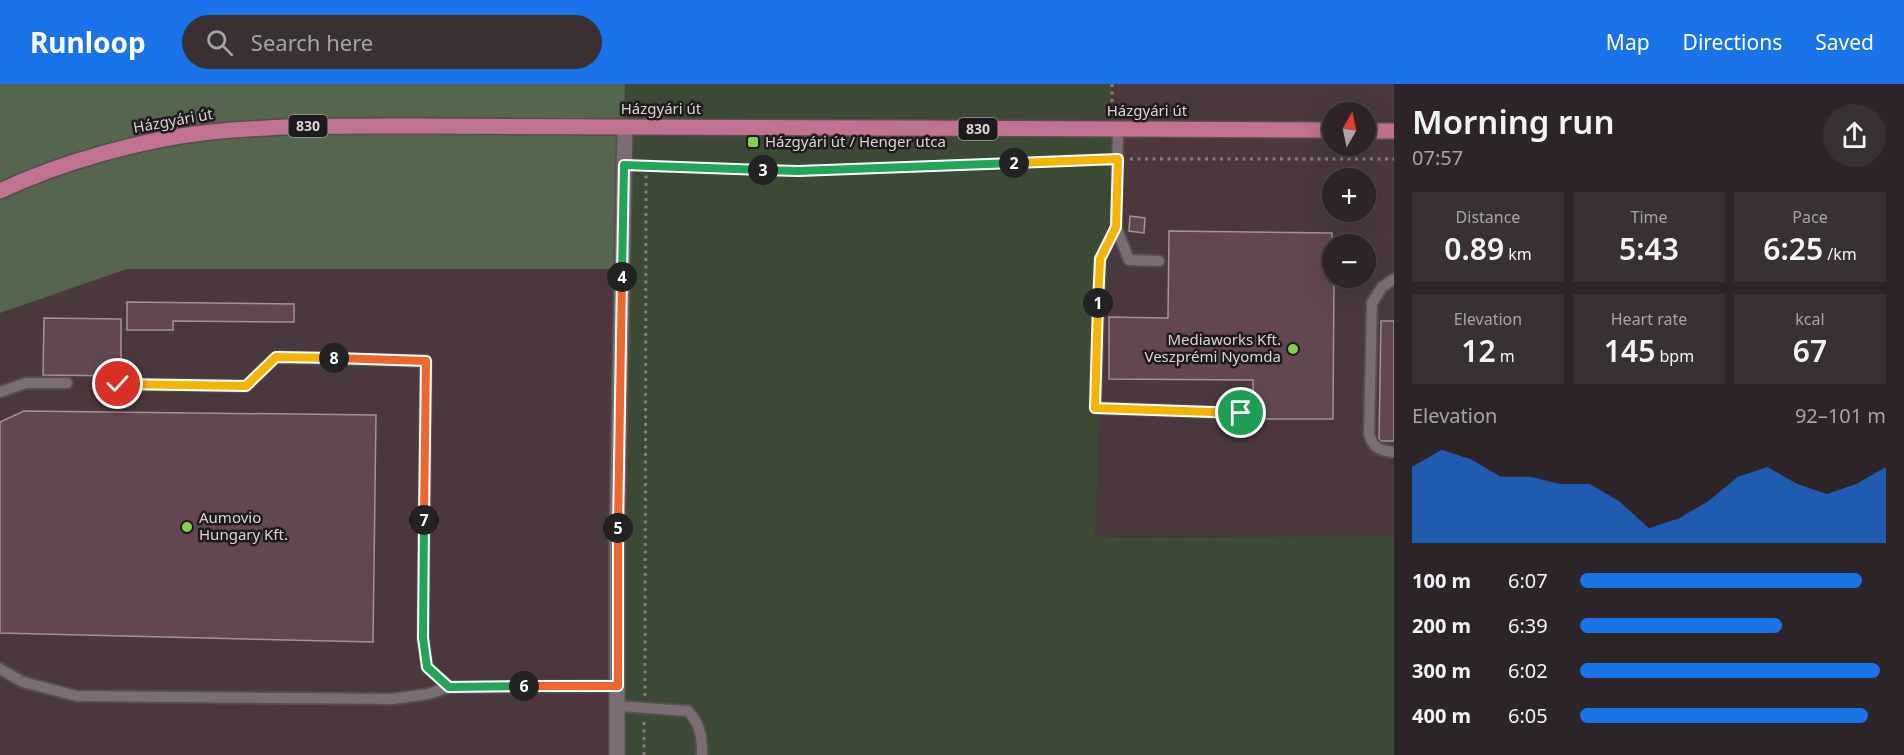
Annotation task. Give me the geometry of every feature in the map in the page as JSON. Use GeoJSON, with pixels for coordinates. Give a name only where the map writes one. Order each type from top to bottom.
{"type":"FeatureCollection","features":[{"type":"Feature","properties":{"kind":"main road","name":"Házgyári út"},"geometry":{"type":"LineString","coordinates":[[0,191],[66,164],[134,146],[209,132],[281,127],[1322,130]]}},
{"type":"Feature","properties":{"kind":"main road"},"geometry":{"type":"LineString","coordinates":[[1376,130],[1394,131]]}},
{"type":"Feature","properties":{"kind":"street"},"geometry":{"type":"LineString","coordinates":[[617,755],[617,534],[625,127]]}},
{"type":"Feature","properties":{"kind":"lane"},"geometry":{"type":"LineString","coordinates":[[1115,129],[1118,159],[1116,227],[1129,260],[1159,261]]}},
{"type":"Feature","properties":{"kind":"lane"},"geometry":{"type":"LineString","coordinates":[[1116,227],[1100,259],[1095,408],[1241,413]]}},
{"type":"Feature","properties":{"kind":"lane"},"geometry":{"type":"LineString","coordinates":[[1394,279],[1382,287],[1372,303],[1369,434],[1377,449],[1394,452]]}},
{"type":"Feature","properties":{"kind":"lane"},"geometry":{"type":"LineString","coordinates":[[118,384],[246,386],[276,357],[426,361],[423,638],[427,667],[449,687]]}},
{"type":"Feature","properties":{"kind":"lane"},"geometry":{"type":"LineString","coordinates":[[0,392],[26,383],[67,384]]}},
{"type":"Feature","properties":{"kind":"lane"},"geometry":{"type":"LineString","coordinates":[[0,669],[23,682],[77,696],[392,699],[428,694],[449,687],[618,686]]}},
{"type":"Feature","properties":{"kind":"lane"},"geometry":{"type":"LineString","coordinates":[[617,706],[688,711],[697,721],[702,734],[702,755]]}},
{"type":"Feature","properties":{"kind":"path"},"geometry":{"type":"LineString","coordinates":[[1112,84],[1115,129]]}},
{"type":"Feature","properties":{"kind":"path"},"geometry":{"type":"LineString","coordinates":[[624,165],[798,171],[1118,159],[1394,159]]}},
{"type":"Feature","properties":{"kind":"path"},"geometry":{"type":"LineString","coordinates":[[644,755],[646,164]]}},
{"type":"Feature","properties":{"kind":"shaded area"},"geometry":{"type":"Polygon","coordinates":[[[1113,84],[1394,84],[1394,536],[1094,537],[1113,84]]]}},
{"type":"Feature","properties":{"kind":"shaded area"},"geometry":{"type":"Polygon","coordinates":[[[127,269],[620,269],[618,755],[0,755],[0,313],[127,269]]]}},
{"type":"Feature","properties":{"kind":"green space"},"geometry":{"type":"Polygon","coordinates":[[[0,84],[625,84],[620,269],[127,269],[0,313],[0,84]]]}},
{"type":"Feature","properties":{"kind":"green space"},"geometry":{"type":"Polygon","coordinates":[[[625,84],[1113,84],[1095,537],[1394,536],[1394,755],[618,755],[620,269],[625,84]]]}},
{"type":"Feature","properties":{"kind":"building"},"geometry":{"type":"Polygon","coordinates":[[[1130,216],[1145,218],[1144,233],[1129,231],[1130,216]]]}},
{"type":"Feature","properties":{"kind":"building","name":"Mediaworks Kft. Veszprémi Nyomda"},"geometry":{"type":"Polygon","coordinates":[[[1169,231],[1332,233],[1322,234],[1322,288],[1334,288],[1333,419],[1253,419],[1253,380],[1109,379],[1109,317],[1168,318],[1169,231]]]}},
{"type":"Feature","properties":{"kind":"building"},"geometry":{"type":"Polygon","coordinates":[[[127,302],[294,304],[294,322],[173,321],[173,330],[127,330],[127,302]]]}},
{"type":"Feature","properties":{"kind":"building"},"geometry":{"type":"Polygon","coordinates":[[[44,318],[121,319],[121,376],[43,375],[44,318]]]}},
{"type":"Feature","properties":{"kind":"building"},"geometry":{"type":"Polygon","coordinates":[[[1381,321],[1394,321],[1394,441],[1379,439],[1381,321]]]}},
{"type":"Feature","properties":{"kind":"building","name":"Aumovio Hungary Kft."},"geometry":{"type":"Polygon","coordinates":[[[24,411],[376,415],[373,642],[0,633],[0,422],[24,411]]]}},
{"type":"Feature","properties":{"kind":"place","name":"Házgyári út / Henger utca"},"geometry":{"type":"Point","coordinates":[753,142]}},
{"type":"Feature","properties":{"kind":"place","name":"Mediaworks Kft. Veszprémi Nyomda"},"geometry":{"type":"Point","coordinates":[1293,349]}},
{"type":"Feature","properties":{"kind":"place","name":"Aumovio Hungary Kft."},"geometry":{"type":"Point","coordinates":[187,527]}},
{"type":"Feature","properties":{"kind":"route"},"geometry":{"type":"LineString","coordinates":[[118,384],[246,386],[276,357],[426,361],[423,638],[427,667],[449,687],[618,686],[617,534],[624,165],[798,171],[1118,159],[1116,227],[1100,259],[1095,408],[1241,413]]}}]}
